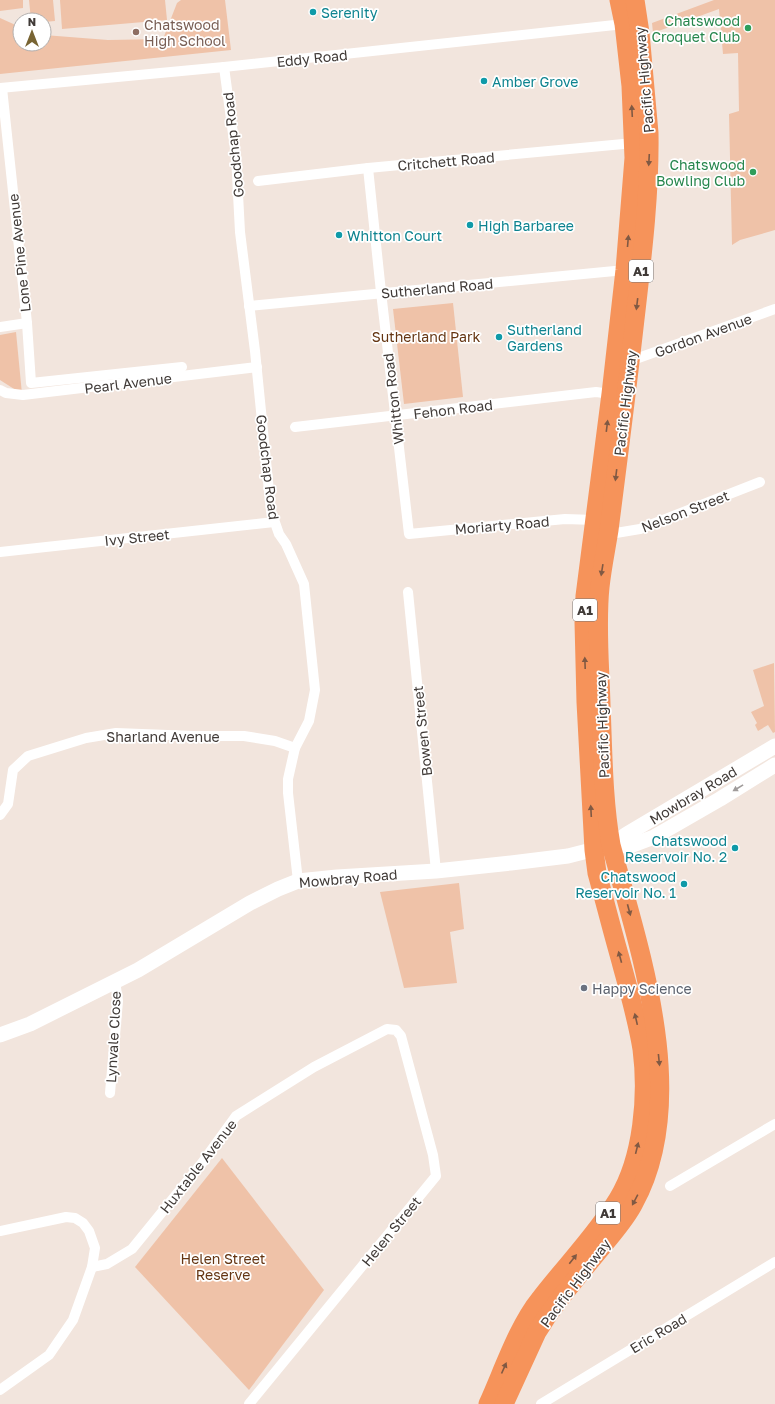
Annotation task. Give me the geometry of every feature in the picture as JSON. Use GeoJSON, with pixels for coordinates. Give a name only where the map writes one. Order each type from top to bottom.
{"type":"FeatureCollection","features":[{"type":"Feature","properties":{"kind":"highway","name":"Pacific Highway"},"geometry":{"type":"LineString","coordinates":[[602,526],[611,394],[625,270],[634,143],[631,86],[624,24],[619,0]]}},
{"type":"Feature","properties":{"kind":"highway","name":"Pacific Highway"},"geometry":{"type":"LineString","coordinates":[[504,1404],[537,1332],[546,1318],[634,1204],[643,1185],[653,1154],[660,1092],[660,1065],[653,1007],[646,977],[602,848],[586,702],[584,622],[585,596],[602,526],[630,361],[641,270],[649,150],[644,70],[635,0]]}},
{"type":"Feature","properties":{"kind":"highway","name":"Pacific Highway"},"geometry":{"type":"LineString","coordinates":[[488,1404],[519,1334],[539,1299],[592,1235],[619,1198],[628,1180],[639,1140],[643,1113],[642,1050],[630,995],[597,873],[602,848]]}},
{"type":"Feature","properties":{"kind":"main road","name":"Mowbray Road"},"geometry":{"type":"LineString","coordinates":[[602,848],[775,746]]}},
{"type":"Feature","properties":{"kind":"main road","name":"Mowbray Road"},"geometry":{"type":"LineString","coordinates":[[0,1035],[30,1024],[116,981],[250,903],[298,881],[436,871],[561,857],[602,848],[630,846],[654,837],[775,765]]}},
{"type":"Feature","properties":{"kind":"street","name":"Eddy Road"},"geometry":{"type":"LineString","coordinates":[[1,88],[224,67],[624,24]]}},
{"type":"Feature","properties":{"kind":"street","name":"Goodchap Road"},"geometry":{"type":"LineString","coordinates":[[224,67],[236,156],[240,232],[257,367],[271,511],[274,522],[304,584],[313,668],[315,690],[309,721],[295,748],[288,778],[288,793],[298,881]]}},
{"type":"Feature","properties":{"kind":"street","name":"Lone Pine Avenue"},"geometry":{"type":"LineString","coordinates":[[1,88],[27,323]]}},
{"type":"Feature","properties":{"kind":"street","name":"Critchett Road"},"geometry":{"type":"LineString","coordinates":[[258,181],[368,168],[634,143]]}},
{"type":"Feature","properties":{"kind":"street","name":"Whitton Road"},"geometry":{"type":"LineString","coordinates":[[368,168],[380,292],[409,534]]}},
{"type":"Feature","properties":{"kind":"street","name":"Sutherland Road"},"geometry":{"type":"LineString","coordinates":[[249,306],[380,292],[625,270]]}},
{"type":"Feature","properties":{"kind":"street","name":"Gordon Avenue"},"geometry":{"type":"LineString","coordinates":[[630,361],[775,309]]}},
{"type":"Feature","properties":{"kind":"street"},"geometry":{"type":"LineString","coordinates":[[0,327],[27,323]]}},
{"type":"Feature","properties":{"kind":"street","name":"Pearl Avenue"},"geometry":{"type":"LineString","coordinates":[[27,323],[31,383],[182,367]]}},
{"type":"Feature","properties":{"kind":"street","name":"Pearl Avenue"},"geometry":{"type":"LineString","coordinates":[[0,390],[6,393],[23,396],[257,367]]}},
{"type":"Feature","properties":{"kind":"street","name":"Fehon Road"},"geometry":{"type":"LineString","coordinates":[[295,427],[596,392],[611,394]]}},
{"type":"Feature","properties":{"kind":"street","name":"Nelson Street"},"geometry":{"type":"LineString","coordinates":[[602,526],[616,533],[640,529],[760,482]]}},
{"type":"Feature","properties":{"kind":"street","name":"Moriarty Road"},"geometry":{"type":"LineString","coordinates":[[409,534],[565,520],[602,526]]}},
{"type":"Feature","properties":{"kind":"street","name":"Ivy Street"},"geometry":{"type":"LineString","coordinates":[[0,552],[274,522]]}},
{"type":"Feature","properties":{"kind":"street","name":"Bowen Street"},"geometry":{"type":"LineString","coordinates":[[408,592],[436,871]]}},
{"type":"Feature","properties":{"kind":"street","name":"Sharland Avenue"},"geometry":{"type":"LineString","coordinates":[[0,815],[8,804],[13,770],[28,756],[86,738],[116,733],[244,736],[275,740],[295,748]]}},
{"type":"Feature","properties":{"kind":"street","name":"Lynvale Close"},"geometry":{"type":"LineString","coordinates":[[110,1093],[118,1001],[116,981]]}},
{"type":"Feature","properties":{"kind":"street","name":"Huxtable Avenue"},"geometry":{"type":"LineString","coordinates":[[92,1268],[107,1264],[132,1249],[202,1164],[236,1116],[314,1067],[387,1030],[396,1030]]}},
{"type":"Feature","properties":{"kind":"street","name":"Helen Street"},"geometry":{"type":"LineString","coordinates":[[249,1404],[436,1176],[433,1155],[401,1036],[396,1030]]}},
{"type":"Feature","properties":{"kind":"street"},"geometry":{"type":"LineString","coordinates":[[670,1186],[775,1124]]}},
{"type":"Feature","properties":{"kind":"street"},"geometry":{"type":"LineString","coordinates":[[0,1231],[66,1217],[75,1218],[83,1223],[89,1231],[95,1248],[92,1268],[73,1320],[48,1354],[0,1390]]}},
{"type":"Feature","properties":{"kind":"street","name":"Eric Road"},"geometry":{"type":"LineString","coordinates":[[541,1404],[775,1262]]}},
{"type":"Feature","properties":{"kind":"green space"},"geometry":{"type":"Polygon","coordinates":[[[0,0],[23,0],[23,8],[0,11],[0,0]]]}},
{"type":"Feature","properties":{"kind":"green space"},"geometry":{"type":"Polygon","coordinates":[[[29,0],[53,0],[55,21],[52,21],[52,12],[30,12],[29,0]]]}},
{"type":"Feature","properties":{"kind":"green space"},"geometry":{"type":"Polygon","coordinates":[[[60,0],[165,0],[167,20],[62,29],[60,0]]]}},
{"type":"Feature","properties":{"kind":"green space"},"geometry":{"type":"Polygon","coordinates":[[[181,0],[225,0],[231,50],[0,74],[0,18],[12,23],[12,52],[52,52],[52,36],[108,40],[163,39],[177,3],[181,0]]]}},
{"type":"Feature","properties":{"kind":"green space","name":"Chatswood Bowling Club"},"geometry":{"type":"Polygon","coordinates":[[[714,0],[775,0],[775,230],[740,240],[732,245],[729,114],[739,111],[738,53],[723,54],[719,9],[653,33],[652,23],[714,0]]]}},
{"type":"Feature","properties":{"kind":"green space","name":"Sutherland Park"},"geometry":{"type":"Polygon","coordinates":[[[453,303],[463,397],[404,404],[393,309],[453,303]]]}},
{"type":"Feature","properties":{"kind":"green space"},"geometry":{"type":"Polygon","coordinates":[[[16,332],[22,394],[0,380],[0,335],[16,332]]]}},
{"type":"Feature","properties":{"kind":"green space"},"geometry":{"type":"Polygon","coordinates":[[[774,663],[775,732],[773,733],[768,725],[758,731],[755,725],[757,723],[751,712],[764,706],[753,670],[774,663]]]}},
{"type":"Feature","properties":{"kind":"green space"},"geometry":{"type":"Polygon","coordinates":[[[459,883],[464,929],[450,932],[457,983],[404,988],[380,892],[459,883]]]}},
{"type":"Feature","properties":{"kind":"green space","name":"Helen Street Reserve"},"geometry":{"type":"Polygon","coordinates":[[[222,1158],[324,1290],[249,1390],[135,1267],[222,1158]]]}},
{"type":"Feature","properties":{"kind":"place","name":"Serenity"},"geometry":{"type":"Point","coordinates":[313,12]}},
{"type":"Feature","properties":{"kind":"place","name":"Chatswood Croquet Club"},"geometry":{"type":"Point","coordinates":[748,28]}},
{"type":"Feature","properties":{"kind":"place","name":"Chatswood High School"},"geometry":{"type":"Point","coordinates":[136,32]}},
{"type":"Feature","properties":{"kind":"place","name":"Amber Grove"},"geometry":{"type":"Point","coordinates":[484,81]}},
{"type":"Feature","properties":{"kind":"place","name":"Chatswood Bowling Club"},"geometry":{"type":"Point","coordinates":[753,172]}},
{"type":"Feature","properties":{"kind":"place","name":"High Barbaree"},"geometry":{"type":"Point","coordinates":[470,225]}},
{"type":"Feature","properties":{"kind":"place","name":"Whitton Court"},"geometry":{"type":"Point","coordinates":[339,235]}},
{"type":"Feature","properties":{"kind":"place","name":"Sutherland Gardens"},"geometry":{"type":"Point","coordinates":[499,337]}},
{"type":"Feature","properties":{"kind":"place","name":"Chatswood Reservoir No. 2"},"geometry":{"type":"Point","coordinates":[735,848]}},
{"type":"Feature","properties":{"kind":"place","name":"Chatswood Reservoir No. 1"},"geometry":{"type":"Point","coordinates":[684,884]}},
{"type":"Feature","properties":{"kind":"place","name":"Happy Science"},"geometry":{"type":"Point","coordinates":[584,988]}}]}
